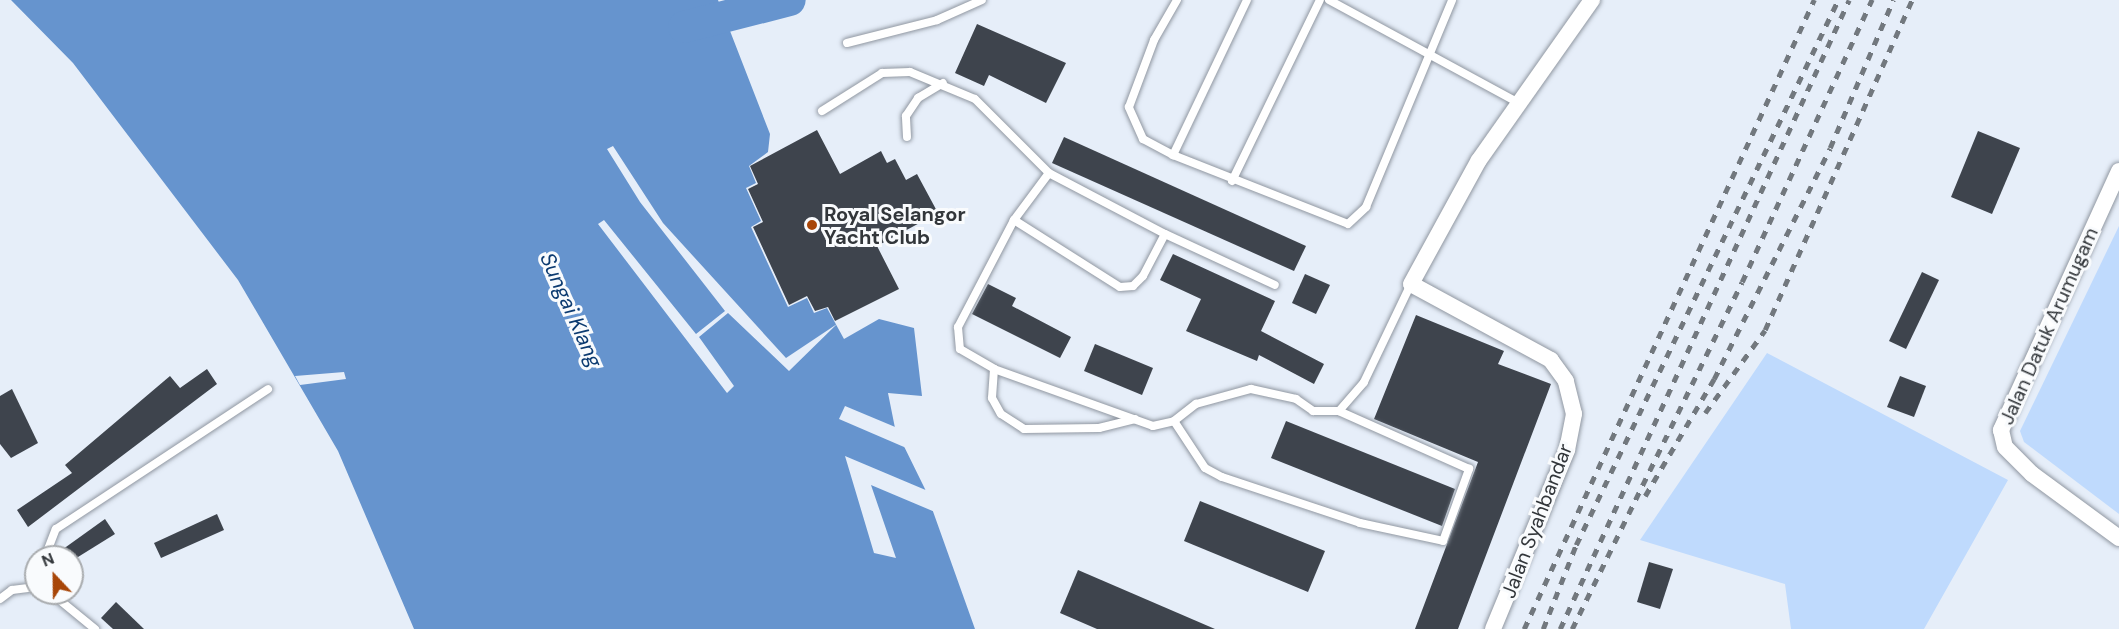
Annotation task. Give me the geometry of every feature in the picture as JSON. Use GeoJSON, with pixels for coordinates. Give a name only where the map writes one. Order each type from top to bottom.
{"type":"FeatureCollection","features":[{"type":"Feature","properties":{"kind":"street"},"geometry":{"type":"LineString","coordinates":[[1412,284],[1479,160],[1592,0]]}},
{"type":"Feature","properties":{"kind":"street","name":"Jalan Datuk Arumugam"},"geometry":{"type":"LineString","coordinates":[[2119,171],[2001,430],[2005,447],[2032,474],[2119,538]]}},
{"type":"Feature","properties":{"kind":"street","name":"Jalan Syahbandar"},"geometry":{"type":"LineString","coordinates":[[1412,284],[1551,360],[1566,381],[1572,403],[1567,450],[1493,629]]}},
{"type":"Feature","properties":{"kind":"lane"},"geometry":{"type":"LineString","coordinates":[[847,43],[937,20],[982,0]]}},
{"type":"Feature","properties":{"kind":"lane"},"geometry":{"type":"LineString","coordinates":[[1177,0],[1154,40],[1129,107],[1143,139],[1232,181],[1348,224],[1366,207],[1452,0]]}},
{"type":"Feature","properties":{"kind":"lane"},"geometry":{"type":"LineString","coordinates":[[1173,155],[1246,0]]}},
{"type":"Feature","properties":{"kind":"lane"},"geometry":{"type":"LineString","coordinates":[[1232,181],[1320,0]]}},
{"type":"Feature","properties":{"kind":"lane"},"geometry":{"type":"LineString","coordinates":[[1329,0],[1428,56],[1519,103]]}},
{"type":"Feature","properties":{"kind":"lane"},"geometry":{"type":"LineString","coordinates":[[822,111],[882,73],[910,72],[943,83],[975,99],[1049,173],[1165,234],[1275,285]]}},
{"type":"Feature","properties":{"kind":"lane"},"geometry":{"type":"LineString","coordinates":[[907,137],[906,116],[918,98],[943,83]]}},
{"type":"Feature","properties":{"kind":"lane"},"geometry":{"type":"LineString","coordinates":[[1049,173],[1014,220],[958,327],[960,349],[994,369],[1153,426],[1174,421],[1196,404],[1251,389],[1296,399],[1313,411],[1339,411],[1469,469],[1443,541],[1360,523],[1222,477],[1205,468],[1174,421]]}},
{"type":"Feature","properties":{"kind":"lane"},"geometry":{"type":"LineString","coordinates":[[1014,220],[1120,287],[1133,286],[1143,276],[1165,234]]}},
{"type":"Feature","properties":{"kind":"lane"},"geometry":{"type":"LineString","coordinates":[[1339,411],[1364,382],[1412,284]]}},
{"type":"Feature","properties":{"kind":"lane"},"geometry":{"type":"LineString","coordinates":[[994,369],[992,398],[1001,414],[1024,429],[1099,428],[1135,419]]}},
{"type":"Feature","properties":{"kind":"lane"},"geometry":{"type":"LineString","coordinates":[[52,545],[64,522],[268,388]]}},
{"type":"Feature","properties":{"kind":"lane"},"geometry":{"type":"LineString","coordinates":[[0,599],[12,590],[24,588]]}},
{"type":"Feature","properties":{"kind":"lane"},"geometry":{"type":"LineString","coordinates":[[66,605],[95,629]]}},
{"type":"Feature","properties":{"kind":"shaded area"},"geometry":{"type":"Polygon","coordinates":[[[2119,226],[2119,514],[2024,442],[2020,431],[2119,226]]]}},
{"type":"Feature","properties":{"kind":"shaded area"},"geometry":{"type":"Polygon","coordinates":[[[1767,353],[2008,480],[1924,629],[1791,629],[1785,584],[1640,540],[1767,353]]]}},
{"type":"Feature","properties":{"kind":"water","name":"Sungai Klang"},"geometry":{"type":"Polygon","coordinates":[[[11,0],[718,0],[770,134],[768,152],[749,166],[756,183],[746,188],[761,221],[751,227],[788,307],[807,298],[814,313],[827,308],[844,339],[879,319],[914,328],[922,396],[888,393],[895,428],[925,489],[975,629],[414,629],[338,451],[238,280],[73,63],[11,0]]]}},
{"type":"Feature","properties":{"kind":"pier"},"geometry":{"type":"Polygon","coordinates":[[[613,146],[663,223],[786,358],[837,324],[789,371],[728,313],[699,337],[734,386],[727,393],[598,224],[604,220],[696,334],[725,311],[640,202],[607,149],[613,146]]]}},
{"type":"Feature","properties":{"kind":"pier"},"geometry":{"type":"Polygon","coordinates":[[[344,372],[346,379],[300,385],[295,376],[344,372]]]}},
{"type":"Feature","properties":{"kind":"pier"},"geometry":{"type":"Polygon","coordinates":[[[845,406],[900,429],[911,450],[839,419],[845,406]]]}},
{"type":"Feature","properties":{"kind":"pier"},"geometry":{"type":"Polygon","coordinates":[[[845,456],[928,491],[935,512],[871,485],[896,558],[874,553],[845,456]]]}},
{"type":"Feature","properties":{"kind":"building"},"geometry":{"type":"Polygon","coordinates":[[[977,24],[1066,63],[1046,103],[989,75],[984,86],[955,73],[977,24]]]}},
{"type":"Feature","properties":{"kind":"building","name":"Royal Selangor Yacht Club"},"geometry":{"type":"Polygon","coordinates":[[[817,130],[840,174],[881,151],[887,163],[895,159],[906,180],[917,174],[938,213],[877,246],[899,289],[835,321],[828,307],[815,311],[807,296],[789,305],[753,227],[763,222],[748,189],[758,184],[750,166],[817,130]]]}},
{"type":"Feature","properties":{"kind":"building"},"geometry":{"type":"Polygon","coordinates":[[[1978,131],[2020,148],[1992,214],[1951,197],[1978,131]]]}},
{"type":"Feature","properties":{"kind":"building"},"geometry":{"type":"Polygon","coordinates":[[[1064,137],[1306,246],[1294,271],[1052,163],[1064,137]]]}},
{"type":"Feature","properties":{"kind":"building"},"geometry":{"type":"Polygon","coordinates":[[[1173,254],[1275,301],[1261,331],[1324,364],[1314,384],[1259,355],[1257,361],[1186,331],[1201,299],[1160,280],[1173,254]]]}},
{"type":"Feature","properties":{"kind":"building"},"geometry":{"type":"Polygon","coordinates":[[[1922,272],[1939,280],[1906,349],[1889,341],[1922,272]]]}},
{"type":"Feature","properties":{"kind":"building"},"geometry":{"type":"Polygon","coordinates":[[[1305,274],[1330,285],[1316,314],[1292,303],[1305,274]]]}},
{"type":"Feature","properties":{"kind":"building"},"geometry":{"type":"Polygon","coordinates":[[[988,284],[1016,298],[1012,306],[1071,337],[1060,358],[972,314],[988,284]]]}},
{"type":"Feature","properties":{"kind":"building"},"geometry":{"type":"Polygon","coordinates":[[[1416,315],[1504,351],[1498,364],[1551,384],[1458,629],[1415,629],[1478,462],[1374,419],[1416,315]]]}},
{"type":"Feature","properties":{"kind":"building"},"geometry":{"type":"Polygon","coordinates":[[[1095,344],[1153,368],[1142,395],[1084,371],[1095,344]]]}},
{"type":"Feature","properties":{"kind":"building"},"geometry":{"type":"Polygon","coordinates":[[[207,369],[217,384],[28,527],[17,510],[72,473],[65,465],[170,376],[180,388],[207,369]]]}},
{"type":"Feature","properties":{"kind":"building"},"geometry":{"type":"Polygon","coordinates":[[[1900,376],[1926,386],[1914,417],[1887,407],[1900,376]]]}},
{"type":"Feature","properties":{"kind":"building"},"geometry":{"type":"Polygon","coordinates":[[[12,389],[38,443],[11,458],[0,444],[0,396],[12,389]]]}},
{"type":"Feature","properties":{"kind":"building"},"geometry":{"type":"Polygon","coordinates":[[[1286,421],[1455,489],[1442,526],[1271,458],[1286,421]]]}},
{"type":"Feature","properties":{"kind":"building"},"geometry":{"type":"Polygon","coordinates":[[[1200,501],[1325,551],[1308,592],[1184,541],[1200,501]]]}},
{"type":"Feature","properties":{"kind":"building"},"geometry":{"type":"Polygon","coordinates":[[[217,514],[224,530],[161,558],[154,543],[217,514]]]}},
{"type":"Feature","properties":{"kind":"building"},"geometry":{"type":"Polygon","coordinates":[[[105,519],[115,534],[84,553],[84,545],[69,545],[105,519]]]}},
{"type":"Feature","properties":{"kind":"building"},"geometry":{"type":"Polygon","coordinates":[[[1649,562],[1673,569],[1660,609],[1637,602],[1649,562]]]}},
{"type":"Feature","properties":{"kind":"building"},"geometry":{"type":"Polygon","coordinates":[[[1078,570],[1215,629],[1097,629],[1060,613],[1078,570]]]}},
{"type":"Feature","properties":{"kind":"building"},"geometry":{"type":"Polygon","coordinates":[[[116,602],[144,629],[113,629],[101,618],[116,602]]]}},
{"type":"Feature","properties":{"kind":"waterway"},"geometry":{"type":"LineString","coordinates":[[684,27],[790,0]]}},
{"type":"Feature","properties":{"kind":"railway"},"geometry":{"type":"LineString","coordinates":[[1524,629],[1814,0]]}},
{"type":"Feature","properties":{"kind":"railway"},"geometry":{"type":"LineString","coordinates":[[1543,629],[1576,545],[1838,0]]}},
{"type":"Feature","properties":{"kind":"railway"},"geometry":{"type":"LineString","coordinates":[[1560,629],[1849,0]]}},
{"type":"Feature","properties":{"kind":"railway"},"geometry":{"type":"LineString","coordinates":[[1572,629],[1742,282],[1872,0]]}},
{"type":"Feature","properties":{"kind":"railway"},"geometry":{"type":"LineString","coordinates":[[1645,496],[1714,379],[1830,148],[1893,0]]}},
{"type":"Feature","properties":{"kind":"railway"},"geometry":{"type":"LineString","coordinates":[[1705,413],[1765,330],[1912,0]]}},
{"type":"Feature","properties":{"kind":"place","name":"Royal Selangor Yacht Club"},"geometry":{"type":"Point","coordinates":[812,225]}}]}
